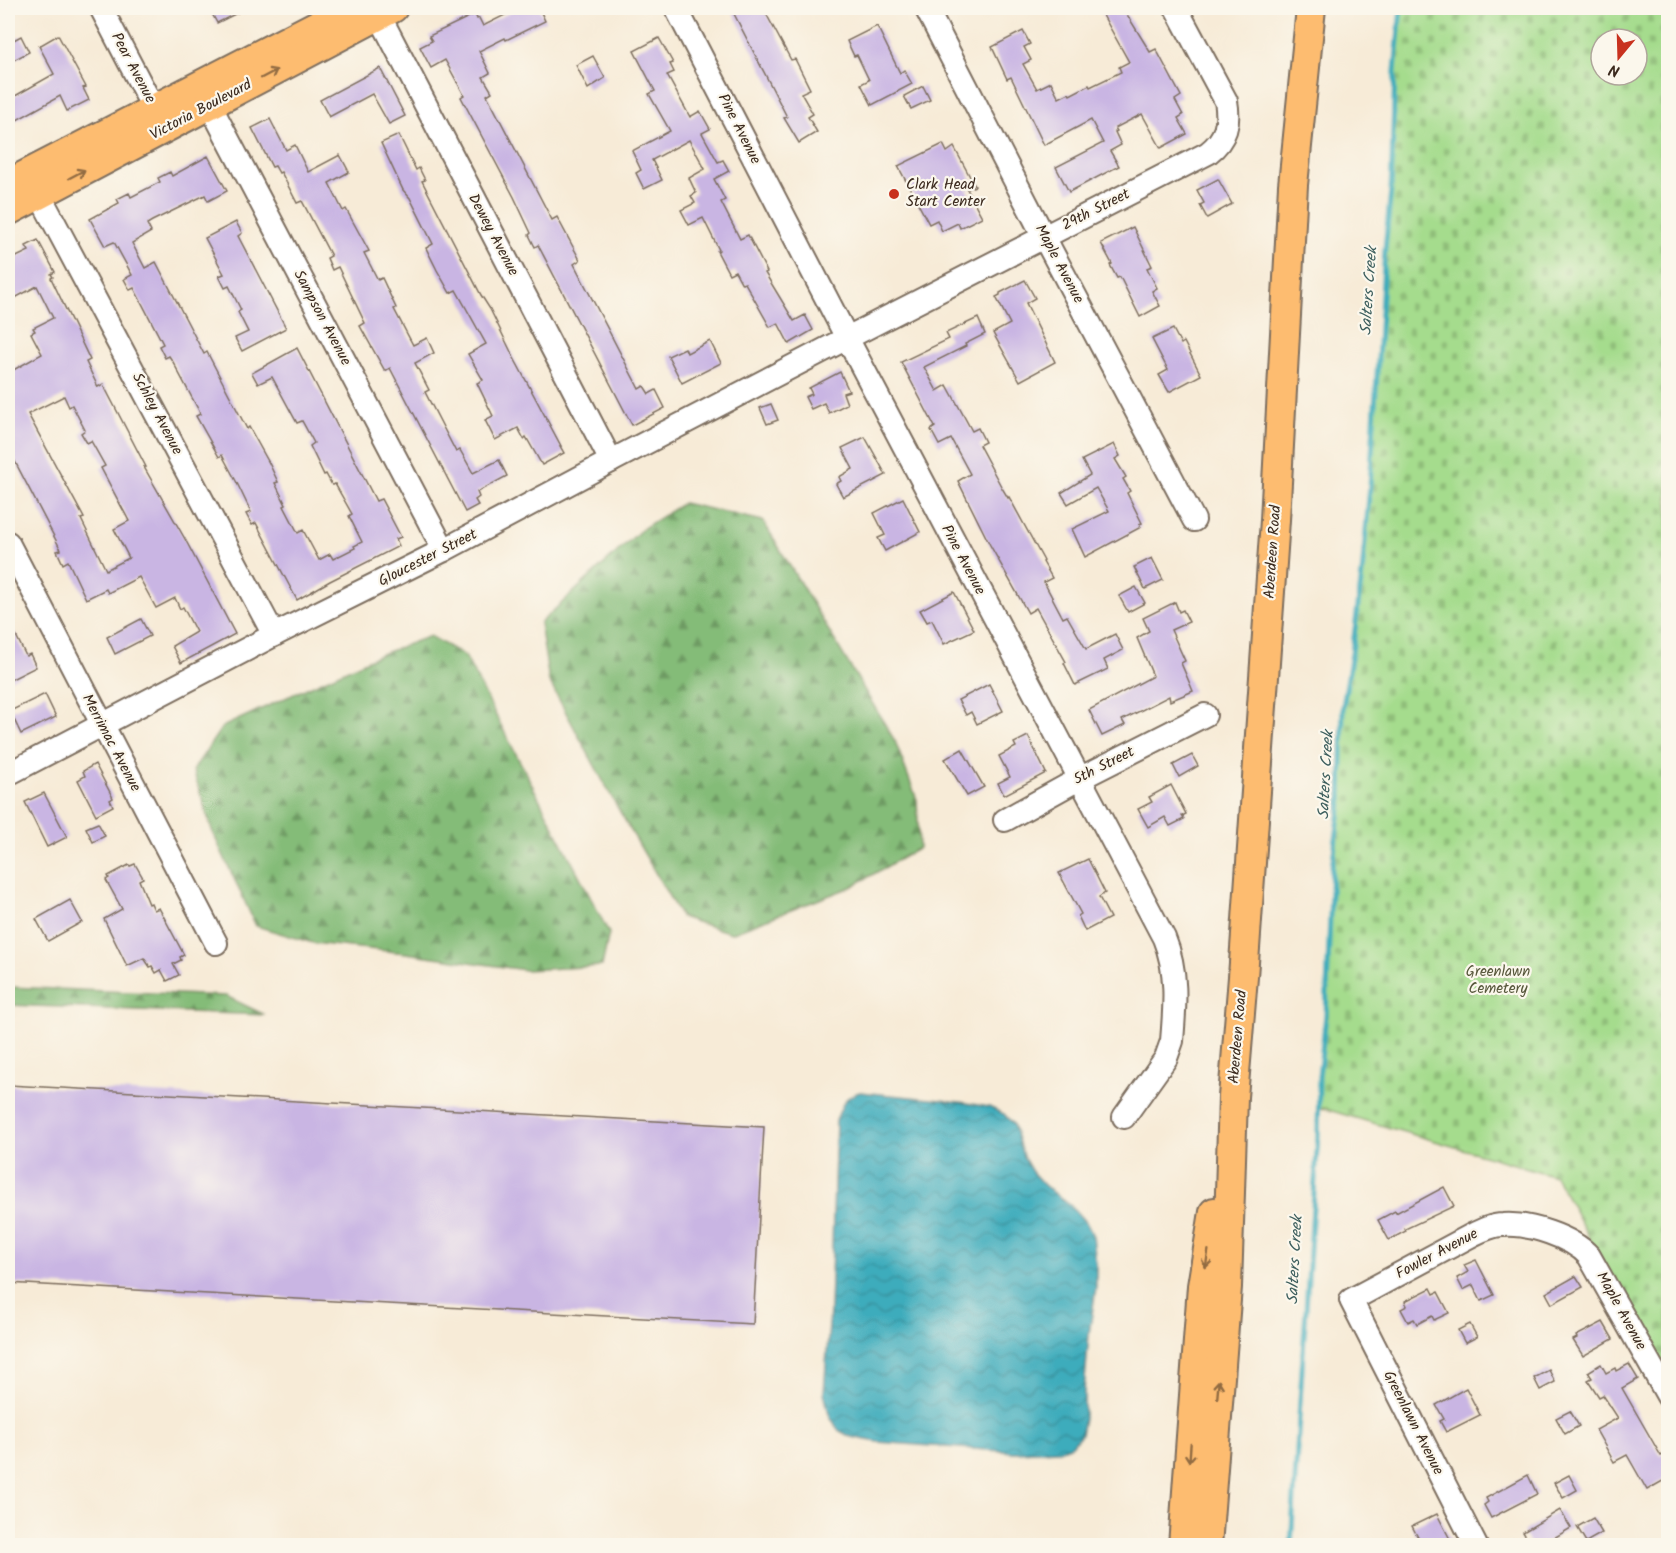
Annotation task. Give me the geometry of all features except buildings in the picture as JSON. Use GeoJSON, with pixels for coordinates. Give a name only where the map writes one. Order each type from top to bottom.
{"type":"FeatureCollection","features":[{"type":"Feature","properties":{"kind":"main road","name":"Victoria Boulevard"},"geometry":{"type":"LineString","coordinates":[[205,95],[350,8]]}},
{"type":"Feature","properties":{"kind":"main road","name":"Aberdeen Road"},"geometry":{"type":"LineString","coordinates":[[1207,1545],[1227,1287],[1233,1097],[1275,520],[1293,185],[1311,8]]}},
{"type":"Feature","properties":{"kind":"main road","name":"Victoria Boulevard"},"geometry":{"type":"LineString","coordinates":[[8,184],[159,119],[384,10]]}},
{"type":"Feature","properties":{"kind":"main road","name":"Victoria Boulevard"},"geometry":{"type":"LineString","coordinates":[[8,211],[159,119]]}},
{"type":"Feature","properties":{"kind":"main road","name":"Aberdeen Road"},"geometry":{"type":"LineString","coordinates":[[1183,1545],[1202,1286],[1233,1097]]}},
{"type":"Feature","properties":{"kind":"street","name":"Pear Avenue"},"geometry":{"type":"LineString","coordinates":[[101,8],[159,119]]}},
{"type":"Feature","properties":{"kind":"street","name":"Pine Avenue"},"geometry":{"type":"LineString","coordinates":[[676,8],[847,338],[1164,938],[1170,953],[1176,987],[1170,1050],[1124,1117]]}},
{"type":"Feature","properties":{"kind":"street","name":"Maple Avenue"},"geometry":{"type":"LineString","coordinates":[[926,8],[1194,520]]}},
{"type":"Feature","properties":{"kind":"street","name":"29th Street"},"geometry":{"type":"LineString","coordinates":[[847,338],[1209,153],[1216,146],[1224,136],[1227,126],[1226,101],[1176,8]]}},
{"type":"Feature","properties":{"kind":"street","name":"Dewey Avenue"},"geometry":{"type":"LineString","coordinates":[[384,10],[611,461]]}},
{"type":"Feature","properties":{"kind":"street","name":"Sampson Avenue"},"geometry":{"type":"LineString","coordinates":[[205,95],[444,550]]}},
{"type":"Feature","properties":{"kind":"street","name":"Schley Avenue"},"geometry":{"type":"LineString","coordinates":[[39,194],[274,635]]}},
{"type":"Feature","properties":{"kind":"street","name":"Gloucester Street"},"geometry":{"type":"LineString","coordinates":[[8,774],[274,635],[444,550],[847,338]]}},
{"type":"Feature","properties":{"kind":"street","name":"Merrimac Avenue"},"geometry":{"type":"LineString","coordinates":[[8,543],[216,943]]}},
{"type":"Feature","properties":{"kind":"street","name":"5th Street"},"geometry":{"type":"LineString","coordinates":[[1005,820],[1079,779],[1205,716]]}},
{"type":"Feature","properties":{"kind":"street","name":"Fowler Avenue"},"geometry":{"type":"LineString","coordinates":[[1351,1300],[1492,1226],[1503,1224],[1529,1227],[1562,1238]]}},
{"type":"Feature","properties":{"kind":"street","name":"Maple Avenue"},"geometry":{"type":"LineString","coordinates":[[1562,1238],[1574,1243],[1589,1256],[1668,1396]]}},
{"type":"Feature","properties":{"kind":"street","name":"Greenlawn Avenue"},"geometry":{"type":"LineString","coordinates":[[1351,1300],[1476,1545]]}},
{"type":"Feature","properties":{"kind":"green space","name":"Greenlawn Cemetery"},"geometry":{"type":"Polygon","coordinates":[[[1401,8],[1668,8],[1668,1381],[1555,1176],[1318,1107],[1326,1015],[1332,867],[1341,803],[1343,707],[1362,574],[1391,190],[1395,71],[1401,8]]]}},
{"type":"Feature","properties":{"kind":"green space"},"geometry":{"type":"Polygon","coordinates":[[[683,503],[763,521],[895,741],[917,800],[919,848],[851,887],[731,933],[681,917],[616,805],[549,681],[540,623],[642,529],[683,503]]]}},
{"type":"Feature","properties":{"kind":"green space"},"geometry":{"type":"Polygon","coordinates":[[[430,636],[465,656],[609,933],[602,966],[525,970],[406,953],[313,943],[256,926],[213,833],[193,770],[222,727],[379,655],[430,636]]]}},
{"type":"Feature","properties":{"kind":"green space"},"geometry":{"type":"Polygon","coordinates":[[[8,987],[226,996],[265,1015],[8,1005],[8,987]]]}},
{"type":"Feature","properties":{"kind":"water"},"geometry":{"type":"Polygon","coordinates":[[[860,1092],[960,1102],[989,1107],[1004,1114],[1013,1124],[1023,1156],[1032,1172],[1044,1185],[1071,1206],[1087,1224],[1093,1236],[1096,1288],[1089,1334],[1084,1419],[1081,1434],[1072,1445],[1059,1450],[1015,1452],[877,1442],[851,1437],[838,1430],[829,1414],[824,1393],[830,1311],[836,1121],[847,1099],[860,1092]]]}},
{"type":"Feature","properties":{"kind":"waterway","name":"Salters Creek"},"geometry":{"type":"LineString","coordinates":[[1291,1546],[1318,1136],[1319,1077],[1326,1015],[1332,867],[1341,803],[1343,707],[1362,574],[1370,485],[1391,190],[1395,71],[1401,8]]}},
{"type":"Feature","properties":{"kind":"place","name":"Clark Head Start Center"},"geometry":{"type":"Point","coordinates":[894,194]}}]}
